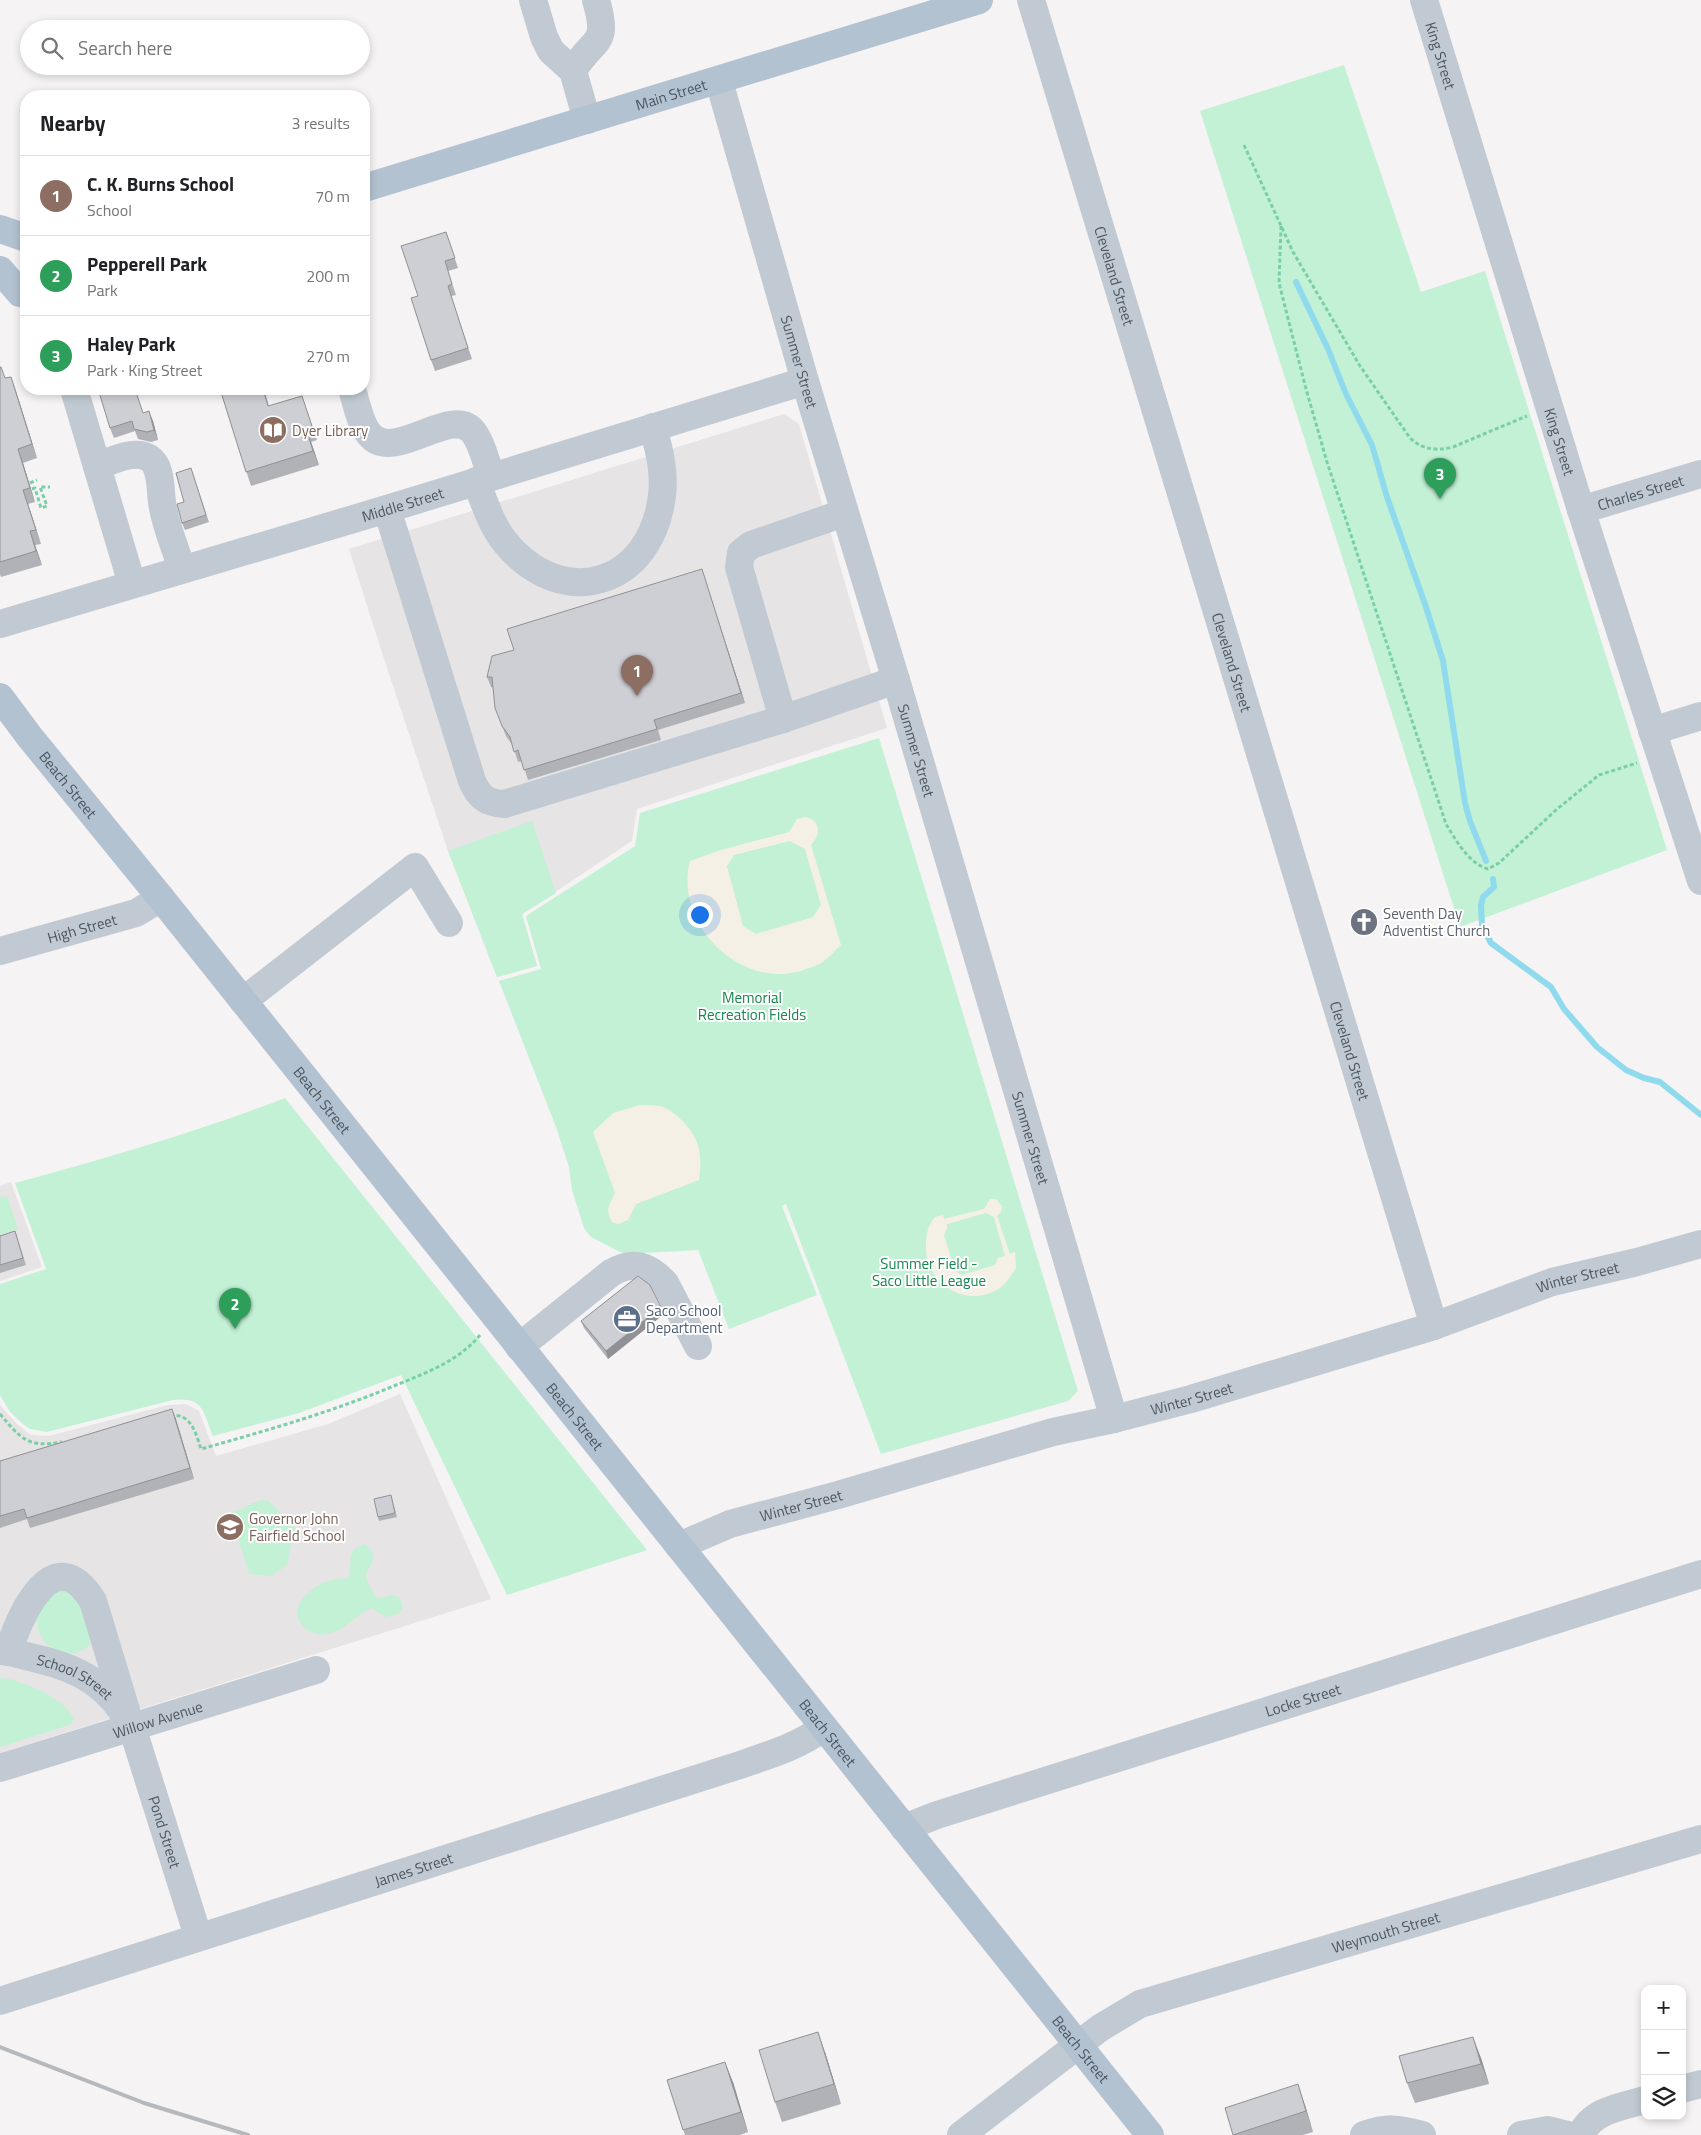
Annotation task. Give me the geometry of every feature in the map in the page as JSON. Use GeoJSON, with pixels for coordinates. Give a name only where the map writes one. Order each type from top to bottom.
{"type":"FeatureCollection","features":[{"type":"Feature","properties":{"kind":"main road","name":"Main Street"},"geometry":{"type":"LineString","coordinates":[[370,186],[979,0]]}},
{"type":"Feature","properties":{"kind":"main road"},"geometry":{"type":"LineString","coordinates":[[0,229],[20,236]]}},
{"type":"Feature","properties":{"kind":"main road"},"geometry":{"type":"LineString","coordinates":[[0,270],[15,295]]}},
{"type":"Feature","properties":{"kind":"main road","name":"Beach Street"},"geometry":{"type":"LineString","coordinates":[[0,697],[29,736],[244,1001],[1150,2135]]}},
{"type":"Feature","properties":{"kind":"street"},"geometry":{"type":"LineString","coordinates":[[533,0],[550,51],[573,71],[587,120]]}},
{"type":"Feature","properties":{"kind":"street"},"geometry":{"type":"LineString","coordinates":[[573,71],[600,39],[602,28],[596,0]]}},
{"type":"Feature","properties":{"kind":"street","name":"Cleveland Street"},"geometry":{"type":"LineString","coordinates":[[1031,0],[1434,1326]]}},
{"type":"Feature","properties":{"kind":"street","name":"King Street"},"geometry":{"type":"LineString","coordinates":[[1424,0],[1582,510],[1701,881]]}},
{"type":"Feature","properties":{"kind":"street","name":"Summer Street"},"geometry":{"type":"LineString","coordinates":[[719,81],[805,381],[896,680],[1114,1419]]}},
{"type":"Feature","properties":{"kind":"street","name":"Middle Street"},"geometry":{"type":"LineString","coordinates":[[0,624],[387,509],[483,478],[805,381]]}},
{"type":"Feature","properties":{"kind":"street"},"geometry":{"type":"LineString","coordinates":[[76,395],[132,584]]}},
{"type":"Feature","properties":{"kind":"street"},"geometry":{"type":"LineString","coordinates":[[354,395],[363,424],[373,438],[379,441],[397,441],[448,425],[463,425],[474,432],[494,526],[504,541],[533,568],[550,578],[565,582],[582,582],[606,578],[625,568],[637,556],[647,539],[658,516],[663,494],[662,464],[653,428]]}},
{"type":"Feature","properties":{"kind":"street"},"geometry":{"type":"LineString","coordinates":[[97,466],[132,455],[148,458],[153,462],[160,485],[166,518],[182,569]]}},
{"type":"Feature","properties":{"kind":"street","name":"Charles Street"},"geometry":{"type":"LineString","coordinates":[[1582,510],[1701,474]]}},
{"type":"Feature","properties":{"kind":"street"},"geometry":{"type":"LineString","coordinates":[[387,509],[472,781],[477,792],[484,800],[494,804],[504,804],[784,719],[896,680]]}},
{"type":"Feature","properties":{"kind":"street"},"geometry":{"type":"LineString","coordinates":[[784,719],[739,566],[741,553],[751,545],[844,513]]}},
{"type":"Feature","properties":{"kind":"street"},"geometry":{"type":"LineString","coordinates":[[1656,743],[1701,716]]}},
{"type":"Feature","properties":{"kind":"street"},"geometry":{"type":"LineString","coordinates":[[244,1001],[415,867],[449,923]]}},
{"type":"Feature","properties":{"kind":"street","name":"High Street"},"geometry":{"type":"LineString","coordinates":[[0,951],[136,913],[161,898]]}},
{"type":"Feature","properties":{"kind":"street","name":"Winter Street"},"geometry":{"type":"LineString","coordinates":[[679,1546],[730,1524],[838,1495],[1053,1432],[1114,1419],[1190,1399],[1434,1326],[1552,1282],[1637,1262],[1701,1244]]}},
{"type":"Feature","properties":{"kind":"street"},"geometry":{"type":"LineString","coordinates":[[519,1347],[611,1273],[621,1267],[630,1265],[644,1267],[666,1283],[698,1346]]}},
{"type":"Feature","properties":{"kind":"street","name":"Locke Street"},"geometry":{"type":"LineString","coordinates":[[904,1828],[937,1815],[1701,1574]]}},
{"type":"Feature","properties":{"kind":"street","name":"Pond Street"},"geometry":{"type":"LineString","coordinates":[[4,1652],[23,1613],[38,1588],[53,1579],[61,1577],[70,1578],[85,1589],[93,1601],[198,1936]]}},
{"type":"Feature","properties":{"kind":"street","name":"School Street"},"geometry":{"type":"LineString","coordinates":[[4,1652],[60,1664],[84,1674],[113,1699],[131,1725]]}},
{"type":"Feature","properties":{"kind":"street","name":"Willow Avenue"},"geometry":{"type":"LineString","coordinates":[[0,1768],[131,1725],[316,1670]]}},
{"type":"Feature","properties":{"kind":"street","name":"James Street"},"geometry":{"type":"LineString","coordinates":[[0,2001],[198,1936],[622,1804],[740,1765],[785,1749],[823,1728]]}},
{"type":"Feature","properties":{"kind":"street","name":"Weymouth Street"},"geometry":{"type":"LineString","coordinates":[[961,2135],[1078,2045],[1118,2016],[1140,2004],[1701,1840]]}},
{"type":"Feature","properties":{"kind":"street"},"geometry":{"type":"LineString","coordinates":[[1686,2088],[1701,2084]]}},
{"type":"Feature","properties":{"kind":"street"},"geometry":{"type":"LineString","coordinates":[[1581,2135],[1589,2121],[1597,2115],[1641,2101]]}},
{"type":"Feature","properties":{"kind":"street"},"geometry":{"type":"LineString","coordinates":[[1364,2135],[1389,2128],[1402,2129],[1422,2135]]}},
{"type":"Feature","properties":{"kind":"street"},"geometry":{"type":"LineString","coordinates":[[1521,2135],[1548,2130],[1568,2135]]}},
{"type":"Feature","properties":{"kind":"path"},"geometry":{"type":"LineString","coordinates":[[1244,145],[1293,252],[1360,366],[1410,438],[1427,449],[1440,450],[1453,447],[1550,408]]}},
{"type":"Feature","properties":{"kind":"path"},"geometry":{"type":"LineString","coordinates":[[1281,226],[1279,283],[1327,462],[1446,824],[1460,846],[1481,867],[1488,869],[1499,863],[1556,810],[1599,776],[1656,743]]}},
{"type":"Feature","properties":{"kind":"path"},"geometry":{"type":"LineString","coordinates":[[30,483],[37,480]]}},
{"type":"Feature","properties":{"kind":"path"},"geometry":{"type":"LineString","coordinates":[[32,489],[35,488],[41,508],[47,506],[40,487],[50,487]]}},
{"type":"Feature","properties":{"kind":"path"},"geometry":{"type":"LineString","coordinates":[[166,1417],[177,1415],[187,1419],[192,1424],[201,1449],[286,1426],[350,1404],[451,1361],[497,1319]]}},
{"type":"Feature","properties":{"kind":"path"},"geometry":{"type":"LineString","coordinates":[[0,1414],[30,1443],[43,1446],[64,1442]]}},
{"type":"Feature","properties":{"kind":"shaded area"},"geometry":{"type":"Polygon","coordinates":[[[784,414],[799,424],[887,728],[637,809],[632,841],[522,914],[537,966],[497,977],[448,851],[349,549],[784,414]]]}},
{"type":"Feature","properties":{"kind":"shaded area"},"geometry":{"type":"Polygon","coordinates":[[[11,1182],[42,1267],[0,1281],[0,1186],[11,1182]]]}},
{"type":"Feature","properties":{"kind":"shaded area","name":"Governor John Fairfield School"},"geometry":{"type":"Polygon","coordinates":[[[400,1394],[491,1599],[0,1753],[0,1405],[16,1423],[31,1435],[49,1436],[168,1405],[186,1404],[199,1411],[216,1456],[328,1424],[400,1394]]]}},
{"type":"Feature","properties":{"kind":"green space"},"geometry":{"type":"Polygon","coordinates":[[[1344,65],[1421,292],[1485,271],[1667,850],[1460,927],[1200,111],[1344,65]]]}},
{"type":"Feature","properties":{"kind":"green space","name":"Memorial Recreation Fields"},"geometry":{"type":"Polygon","coordinates":[[[879,738],[1078,1391],[1068,1401],[881,1454],[786,1204],[782,1206],[817,1295],[729,1329],[698,1250],[624,1254],[591,1237],[584,1228],[572,1190],[569,1167],[556,1127],[499,981],[541,969],[526,916],[635,846],[640,813],[879,738]]]}},
{"type":"Feature","properties":{"kind":"green space"},"geometry":{"type":"Polygon","coordinates":[[[532,821],[556,893],[522,914],[537,966],[497,977],[448,851],[532,821]]]}},
{"type":"Feature","properties":{"kind":"green space"},"geometry":{"type":"Polygon","coordinates":[[[285,1098],[647,1550],[507,1595],[401,1375],[299,1413],[213,1436],[204,1413],[197,1403],[183,1399],[47,1432],[30,1429],[10,1412],[0,1395],[0,1284],[46,1269],[15,1183],[151,1144],[285,1098]]]}},
{"type":"Feature","properties":{"kind":"green space"},"geometry":{"type":"Polygon","coordinates":[[[7,1196],[18,1229],[0,1235],[0,1198],[7,1196]]]}},
{"type":"Feature","properties":{"kind":"green space"},"geometry":{"type":"Polygon","coordinates":[[[264,1500],[269,1501],[295,1528],[296,1536],[291,1545],[287,1565],[271,1576],[249,1574],[230,1512],[264,1500]]]}},
{"type":"Feature","properties":{"kind":"green space"},"geometry":{"type":"Polygon","coordinates":[[[365,1544],[373,1555],[366,1574],[368,1583],[377,1598],[391,1595],[400,1598],[403,1609],[398,1614],[385,1617],[372,1608],[340,1629],[328,1634],[316,1633],[304,1628],[300,1623],[297,1612],[302,1600],[320,1584],[348,1578],[350,1574],[350,1559],[354,1550],[358,1546],[365,1544]]]}},
{"type":"Feature","properties":{"kind":"green space"},"geometry":{"type":"Polygon","coordinates":[[[58,1589],[78,1594],[95,1639],[86,1648],[76,1653],[66,1654],[56,1651],[41,1636],[37,1625],[36,1613],[58,1589]]]}},
{"type":"Feature","properties":{"kind":"green space"},"geometry":{"type":"Polygon","coordinates":[[[0,1678],[30,1686],[53,1698],[70,1712],[74,1720],[69,1725],[0,1747],[0,1678]]]}},
{"type":"Feature","properties":{"kind":"sand"},"geometry":{"type":"Polygon","coordinates":[[[806,817],[817,825],[817,837],[811,845],[841,945],[828,958],[806,969],[782,974],[759,971],[737,962],[718,948],[703,930],[692,908],[688,885],[690,861],[721,850],[789,832],[797,819],[806,817]],[[790,841],[734,855],[727,866],[743,926],[756,934],[813,917],[821,905],[805,849],[790,841]]]}},
{"type":"Feature","properties":{"kind":"sand"},"geometry":{"type":"Polygon","coordinates":[[[640,1105],[665,1108],[677,1116],[690,1130],[695,1137],[700,1152],[699,1180],[636,1204],[628,1220],[618,1224],[612,1222],[608,1211],[615,1193],[593,1132],[613,1113],[640,1105]]]}},
{"type":"Feature","properties":{"kind":"sand"},"geometry":{"type":"Polygon","coordinates":[[[990,1199],[996,1199],[1002,1206],[1001,1212],[997,1216],[1010,1254],[1015,1252],[1016,1268],[999,1289],[982,1295],[970,1296],[947,1288],[938,1279],[931,1269],[927,1258],[926,1241],[928,1230],[935,1217],[943,1215],[944,1219],[984,1209],[990,1199]],[[986,1213],[947,1224],[944,1235],[955,1271],[962,1275],[995,1265],[998,1258],[1005,1256],[994,1217],[986,1213]]]}},
{"type":"Feature","properties":{"kind":"building"},"geometry":{"type":"Polygon","coordinates":[[[446,232],[455,258],[445,261],[452,284],[448,286],[468,348],[431,360],[411,298],[418,296],[401,246],[446,232]]]}},
{"type":"Feature","properties":{"kind":"building"},"geometry":{"type":"Polygon","coordinates":[[[0,367],[5,378],[11,377],[32,444],[18,449],[30,488],[23,490],[36,530],[30,531],[36,551],[0,562],[0,367]]]}},
{"type":"Feature","properties":{"kind":"building"},"geometry":{"type":"Polygon","coordinates":[[[100,395],[137,395],[143,413],[149,411],[154,430],[147,432],[134,429],[132,421],[110,428],[100,395]]]}},
{"type":"Feature","properties":{"kind":"building","name":"Dyer Library"},"geometry":{"type":"Polygon","coordinates":[[[222,395],[265,395],[268,406],[302,396],[312,426],[306,428],[313,451],[246,472],[222,395]]]}},
{"type":"Feature","properties":{"kind":"building"},"geometry":{"type":"Polygon","coordinates":[[[191,468],[206,515],[182,523],[177,504],[184,502],[176,473],[191,468]]]}},
{"type":"Feature","properties":{"kind":"building"},"geometry":{"type":"Polygon","coordinates":[[[702,569],[741,693],[654,720],[657,729],[524,770],[518,750],[514,752],[510,737],[502,726],[495,708],[492,677],[487,677],[492,656],[514,650],[507,629],[702,569]]]}},
{"type":"Feature","properties":{"kind":"building"},"geometry":{"type":"Polygon","coordinates":[[[15,1231],[23,1258],[0,1265],[0,1236],[15,1231]]]}},
{"type":"Feature","properties":{"kind":"building","name":"Saco School Department"},"geometry":{"type":"Polygon","coordinates":[[[638,1276],[650,1285],[661,1307],[606,1351],[581,1321],[638,1276]]]}},
{"type":"Feature","properties":{"kind":"building"},"geometry":{"type":"Polygon","coordinates":[[[172,1409],[190,1468],[27,1518],[24,1509],[0,1516],[0,1461],[172,1409]]]}},
{"type":"Feature","properties":{"kind":"building"},"geometry":{"type":"Polygon","coordinates":[[[391,1495],[395,1513],[378,1517],[374,1499],[391,1495]]]}},
{"type":"Feature","properties":{"kind":"building"},"geometry":{"type":"Polygon","coordinates":[[[818,2032],[834,2084],[775,2102],[759,2050],[818,2032]]]}},
{"type":"Feature","properties":{"kind":"building"},"geometry":{"type":"Polygon","coordinates":[[[1473,2037],[1481,2064],[1407,2083],[1399,2056],[1473,2037]]]}},
{"type":"Feature","properties":{"kind":"building"},"geometry":{"type":"Polygon","coordinates":[[[725,2062],[741,2112],[683,2130],[667,2080],[725,2062]]]}},
{"type":"Feature","properties":{"kind":"building"},"geometry":{"type":"Polygon","coordinates":[[[1298,2084],[1306,2111],[1233,2135],[1225,2108],[1298,2084]]]}},
{"type":"Feature","properties":{"kind":"waterway"},"geometry":{"type":"LineString","coordinates":[[1296,282],[1328,349],[1346,394],[1372,445],[1387,497],[1426,607],[1443,661],[1465,803],[1486,861]]}},
{"type":"Feature","properties":{"kind":"waterway"},"geometry":{"type":"LineString","coordinates":[[1493,879],[1494,887],[1483,897],[1481,905],[1482,926],[1491,943],[1551,987],[1564,1009],[1597,1047],[1626,1070],[1644,1078],[1660,1082],[1701,1115]]}},
{"type":"Feature","properties":{"kind":"railway"},"geometry":{"type":"LineString","coordinates":[[0,2047],[144,2103],[248,2135]]}},
{"type":"Feature","properties":{"kind":"place","name":"Dyer Library"},"geometry":{"type":"Point","coordinates":[273,430]}},
{"type":"Feature","properties":{"kind":"place","name":"Haley Park"},"geometry":{"type":"Point","coordinates":[1440,499]}},
{"type":"Feature","properties":{"kind":"place","name":"C. K. Burns School"},"geometry":{"type":"Point","coordinates":[637,696]}},
{"type":"Feature","properties":{"kind":"place","name":"Seventh Day Adventist Church"},"geometry":{"type":"Point","coordinates":[1364,922]}},
{"type":"Feature","properties":{"kind":"place","name":"Saco School Department"},"geometry":{"type":"Point","coordinates":[627,1319]}},
{"type":"Feature","properties":{"kind":"place","name":"Pepperell Park"},"geometry":{"type":"Point","coordinates":[235,1329]}},
{"type":"Feature","properties":{"kind":"place","name":"Governor John Fairfield School"},"geometry":{"type":"Point","coordinates":[230,1527]}},
{"type":"Feature","properties":{"kind":"park label","name":"Summer Field - Saco Little League"},"geometry":{"type":"Point","coordinates":[929,1272]}}]}
